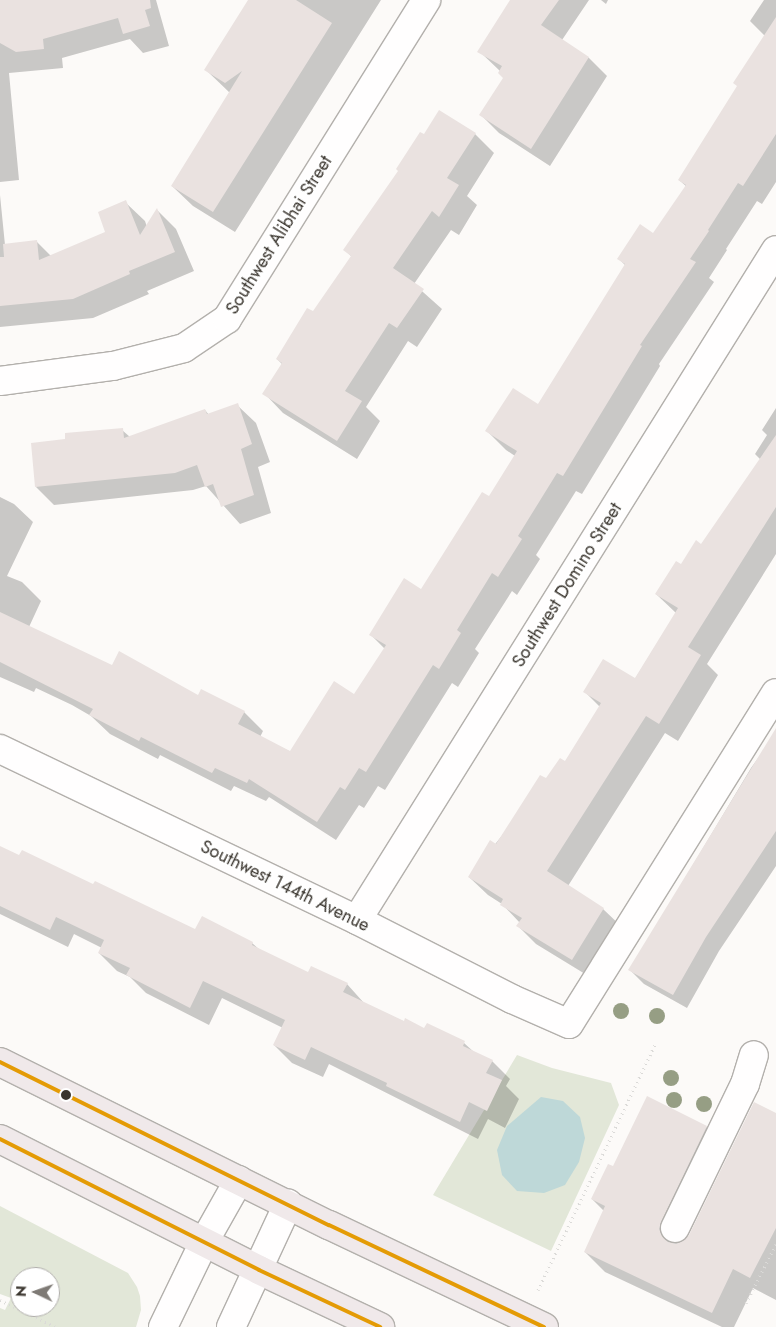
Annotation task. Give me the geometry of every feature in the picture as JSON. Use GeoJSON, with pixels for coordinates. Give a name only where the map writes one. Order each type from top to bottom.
{"type":"FeatureCollection","features":[{"type":"Feature","properties":{"kind":"main road"},"geometry":{"type":"LineString","coordinates":[[0,1062],[190,1154],[288,1204],[534,1322]]}},
{"type":"Feature","properties":{"kind":"main road"},"geometry":{"type":"LineString","coordinates":[[0,1140],[259,1270],[380,1327]]}},
{"type":"Feature","properties":{"kind":"street","name":"Southwest Alibhai Street"},"geometry":{"type":"LineString","coordinates":[[0,381],[113,366],[184,348],[227,320],[426,0]]}},
{"type":"Feature","properties":{"kind":"street","name":"Southwest Domino Street"},"geometry":{"type":"LineString","coordinates":[[357,920],[776,250]]}},
{"type":"Feature","properties":{"kind":"street","name":"Southwest 144th Avenue"},"geometry":{"type":"LineString","coordinates":[[0,749],[569,1024],[776,693]]}},
{"type":"Feature","properties":{"kind":"street"},"geometry":{"type":"LineString","coordinates":[[675,1228],[745,1084],[754,1055]]}},
{"type":"Feature","properties":{"kind":"street"},"geometry":{"type":"LineString","coordinates":[[163,1327],[204,1242],[239,1180]]}},
{"type":"Feature","properties":{"kind":"street"},"geometry":{"type":"LineString","coordinates":[[231,1327],[288,1204]]}},
{"type":"Feature","properties":{"kind":"path"},"geometry":{"type":"LineString","coordinates":[[534,1322],[655,1045]]}},
{"type":"Feature","properties":{"kind":"path"},"geometry":{"type":"LineString","coordinates":[[746,1303],[776,1244]]}},
{"type":"Feature","properties":{"kind":"path"},"geometry":{"type":"LineString","coordinates":[[0,1300],[56,1327]]}},
{"type":"Feature","properties":{"kind":"shaded area"},"geometry":{"type":"Polygon","coordinates":[[[517,1055],[552,1068],[611,1083],[619,1105],[551,1251],[433,1195],[517,1055]]]}},
{"type":"Feature","properties":{"kind":"shaded area"},"geometry":{"type":"Polygon","coordinates":[[[0,1206],[128,1273],[137,1287],[141,1310],[136,1327],[0,1327],[0,1308],[5,1310],[10,1300],[10,1317],[60,1317],[60,1267],[10,1267],[10,1298],[0,1294],[0,1206]]]}},
{"type":"Feature","properties":{"kind":"water"},"geometry":{"type":"Polygon","coordinates":[[[541,1097],[563,1101],[580,1117],[585,1138],[579,1162],[565,1185],[544,1193],[517,1191],[502,1175],[497,1150],[507,1126],[541,1097]]]}},
{"type":"Feature","properties":{"kind":"building"},"geometry":{"type":"Polygon","coordinates":[[[0,0],[150,0],[151,8],[145,10],[150,26],[123,34],[118,18],[43,39],[44,49],[16,52],[0,43],[0,0]]]}},
{"type":"Feature","properties":{"kind":"building"},"geometry":{"type":"Polygon","coordinates":[[[248,0],[296,0],[332,23],[213,212],[171,186],[242,71],[225,83],[204,70],[248,0]]]}},
{"type":"Feature","properties":{"kind":"building"},"geometry":{"type":"Polygon","coordinates":[[[510,0],[559,0],[541,25],[589,57],[531,149],[479,115],[503,78],[498,73],[502,66],[477,52],[510,0]]]}},
{"type":"Feature","properties":{"kind":"building"},"geometry":{"type":"Polygon","coordinates":[[[776,17],[776,134],[743,186],[738,183],[708,230],[690,259],[696,262],[640,345],[642,346],[563,476],[557,473],[518,536],[522,539],[498,577],[492,573],[457,630],[461,633],[439,669],[433,665],[366,772],[359,768],[345,790],[340,787],[317,822],[249,779],[247,783],[215,768],[212,773],[141,737],[139,741],[89,715],[93,709],[0,662],[0,612],[112,665],[119,651],[198,695],[201,689],[245,711],[238,724],[290,751],[334,681],[354,694],[386,645],[369,635],[404,578],[421,589],[482,492],[489,496],[517,451],[485,431],[513,388],[538,404],[625,264],[617,259],[640,224],[653,233],[686,185],[678,180],[737,86],[733,83],[776,17]]]}},
{"type":"Feature","properties":{"kind":"building"},"geometry":{"type":"Polygon","coordinates":[[[439,110],[476,133],[447,178],[459,185],[439,217],[432,211],[393,268],[424,289],[397,328],[389,323],[345,391],[362,401],[337,441],[262,394],[282,363],[276,359],[307,308],[313,311],[351,256],[343,250],[398,171],[396,169],[420,132],[424,134],[439,110]]]}},
{"type":"Feature","properties":{"kind":"building"},"geometry":{"type":"Polygon","coordinates":[[[126,200],[140,235],[157,208],[175,252],[129,271],[130,274],[73,299],[0,306],[0,257],[4,257],[3,244],[37,240],[39,260],[105,232],[98,212],[126,200]]]}},
{"type":"Feature","properties":{"kind":"building"},"geometry":{"type":"Polygon","coordinates":[[[238,403],[252,444],[241,449],[254,495],[221,507],[213,484],[205,487],[197,465],[175,473],[35,487],[31,443],[65,439],[65,433],[123,428],[124,438],[205,409],[207,414],[238,403]]]}},
{"type":"Feature","properties":{"kind":"building"},"geometry":{"type":"Polygon","coordinates":[[[776,435],[776,507],[688,647],[701,655],[659,724],[646,716],[547,871],[604,908],[572,960],[516,926],[522,918],[500,905],[503,899],[468,877],[490,840],[496,844],[540,775],[546,778],[560,758],[565,761],[601,703],[583,692],[603,659],[635,678],[678,608],[655,594],[676,561],[681,564],[696,540],[701,544],[776,435]]]}},
{"type":"Feature","properties":{"kind":"building"},"geometry":{"type":"Polygon","coordinates":[[[776,728],[776,831],[706,937],[673,995],[628,970],[776,728]]]}},
{"type":"Feature","properties":{"kind":"building"},"geometry":{"type":"Polygon","coordinates":[[[0,846],[19,855],[22,850],[93,884],[95,881],[195,929],[202,916],[253,942],[252,945],[308,972],[311,966],[348,983],[343,992],[404,1021],[405,1018],[424,1028],[427,1023],[465,1041],[463,1046],[493,1060],[486,1073],[502,1080],[487,1111],[469,1102],[460,1122],[386,1086],[387,1083],[311,1047],[305,1060],[273,1045],[285,1020],[203,981],[190,1008],[126,975],[130,968],[98,953],[104,940],[56,917],[50,930],[0,906],[0,846]]]}},
{"type":"Feature","properties":{"kind":"building"},"geometry":{"type":"Polygon","coordinates":[[[647,1096],[707,1126],[659,1229],[662,1236],[668,1242],[676,1244],[683,1241],[689,1235],[754,1102],[776,1113],[776,1228],[750,1278],[733,1269],[712,1313],[584,1252],[605,1206],[591,1199],[608,1164],[613,1166],[647,1096]]]}},
{"type":"Feature","properties":{"kind":"transit line"},"geometry":{"type":"LineString","coordinates":[[0,1062],[329,1225],[544,1327]]}},
{"type":"Feature","properties":{"kind":"transit line"},"geometry":{"type":"LineString","coordinates":[[0,1139],[259,1270],[380,1327]]}}]}
